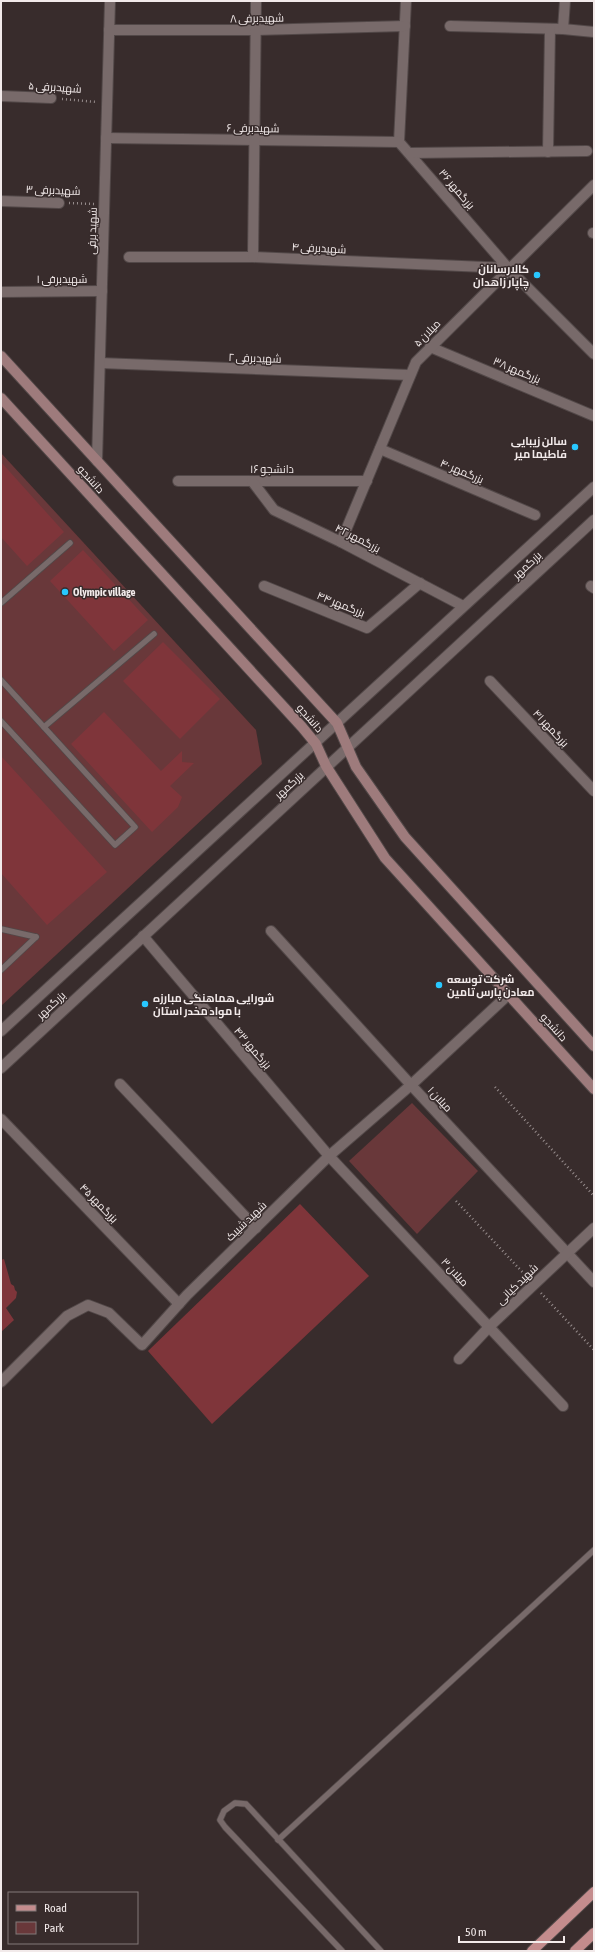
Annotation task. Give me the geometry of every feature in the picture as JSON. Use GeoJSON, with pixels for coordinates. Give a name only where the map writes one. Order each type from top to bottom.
{"type":"FeatureCollection","features":[{"type":"Feature","properties":{"kind":"main road","name":"دانشجو"},"geometry":{"type":"LineString","coordinates":[[1,356],[337,723],[356,767],[405,837],[594,1046]]}},
{"type":"Feature","properties":{"kind":"main road","name":"دانشجو"},"geometry":{"type":"LineString","coordinates":[[1,398],[316,744],[326,766],[385,858],[594,1089]]}},
{"type":"Feature","properties":{"kind":"main road"},"geometry":{"type":"LineString","coordinates":[[532,1951],[594,1892]]}},
{"type":"Feature","properties":{"kind":"main road"},"geometry":{"type":"LineString","coordinates":[[574,1951],[594,1933]]}},
{"type":"Feature","properties":{"kind":"street","name":"شهید برفی"},"geometry":{"type":"LineString","coordinates":[[97,461],[110,1]]}},
{"type":"Feature","properties":{"kind":"street"},"geometry":{"type":"LineString","coordinates":[[253,257],[256,1]]}},
{"type":"Feature","properties":{"kind":"street"},"geometry":{"type":"LineString","coordinates":[[399,142],[406,1]]}},
{"type":"Feature","properties":{"kind":"street"},"geometry":{"type":"LineString","coordinates":[[563,29],[565,1]]}},
{"type":"Feature","properties":{"kind":"street","name":"شهیدبرفی ۸"},"geometry":{"type":"LineString","coordinates":[[110,30],[256,30],[405,26]]}},
{"type":"Feature","properties":{"kind":"street"},"geometry":{"type":"LineString","coordinates":[[450,26],[550,30],[563,29],[594,32]]}},
{"type":"Feature","properties":{"kind":"street"},"geometry":{"type":"LineString","coordinates":[[548,152],[550,30]]}},
{"type":"Feature","properties":{"kind":"street","name":"شهیدبرفی ۵"},"geometry":{"type":"LineString","coordinates":[[1,96],[51,98]]}},
{"type":"Feature","properties":{"kind":"street","name":"شهیدبرفی ۶"},"geometry":{"type":"LineString","coordinates":[[106,138],[399,142]]}},
{"type":"Feature","properties":{"kind":"street","name":"بزرگمهر ۳۶"},"geometry":{"type":"LineString","coordinates":[[399,142],[508,268],[594,354]]}},
{"type":"Feature","properties":{"kind":"street"},"geometry":{"type":"LineString","coordinates":[[410,153],[587,151]]}},
{"type":"Feature","properties":{"kind":"street","name":"میلان ۵"},"geometry":{"type":"LineString","coordinates":[[342,542],[416,362],[508,268],[594,185]]}},
{"type":"Feature","properties":{"kind":"street","name":"شهیدبرفی ۳"},"geometry":{"type":"LineString","coordinates":[[1,201],[59,203]]}},
{"type":"Feature","properties":{"kind":"street","name":"شهیدبرفی ۴"},"geometry":{"type":"LineString","coordinates":[[129,257],[253,257],[508,268]]}},
{"type":"Feature","properties":{"kind":"street","name":"شهیدبرفی ۱"},"geometry":{"type":"LineString","coordinates":[[1,292],[102,291]]}},
{"type":"Feature","properties":{"kind":"street","name":"بزرگمهر ۳۸"},"geometry":{"type":"LineString","coordinates":[[430,347],[594,416]]}},
{"type":"Feature","properties":{"kind":"street","name":"شهیدبرفی ۲"},"geometry":{"type":"LineString","coordinates":[[100,363],[410,375]]}},
{"type":"Feature","properties":{"kind":"street","name":"بزرگمهر ۴۰"},"geometry":{"type":"LineString","coordinates":[[380,449],[535,515]]}},
{"type":"Feature","properties":{"kind":"street","name":"دانشجو ۱۶"},"geometry":{"type":"LineString","coordinates":[[178,481],[367,481]]}},
{"type":"Feature","properties":{"kind":"street","name":"بزرگمهر ۴۲"},"geometry":{"type":"LineString","coordinates":[[252,481],[274,510],[342,542],[463,606]]}},
{"type":"Feature","properties":{"kind":"street","name":"بزرگمهر"},"geometry":{"type":"LineString","coordinates":[[1,1031],[316,744],[463,606],[594,487]]}},
{"type":"Feature","properties":{"kind":"street","name":"بزرگمهر"},"geometry":{"type":"LineString","coordinates":[[1,1068],[347,746],[594,520]]}},
{"type":"Feature","properties":{"kind":"street","name":"بزرگمهر ۴۴"},"geometry":{"type":"LineString","coordinates":[[264,586],[367,628],[420,584]]}},
{"type":"Feature","properties":{"kind":"street","name":"بزرگمهر ۴۱"},"geometry":{"type":"LineString","coordinates":[[490,681],[594,791]]}},
{"type":"Feature","properties":{"kind":"street","name":"میلان ۱"},"geometry":{"type":"LineString","coordinates":[[271,931],[566,1254],[594,1282]]}},
{"type":"Feature","properties":{"kind":"street","name":"بزرگمهر ۴۳"},"geometry":{"type":"LineString","coordinates":[[143,936],[329,1156]]}},
{"type":"Feature","properties":{"kind":"street","name":"شهید شیبک"},"geometry":{"type":"LineString","coordinates":[[1,1382],[67,1316],[88,1305],[109,1313],[142,1345],[179,1304],[329,1156],[411,1085],[508,995]]}},
{"type":"Feature","properties":{"kind":"street"},"geometry":{"type":"LineString","coordinates":[[120,1084],[256,1228]]}},
{"type":"Feature","properties":{"kind":"street","name":"بزرگمهر ۴۵"},"geometry":{"type":"LineString","coordinates":[[1,1119],[179,1304]]}},
{"type":"Feature","properties":{"kind":"street","name":"میلان ۳"},"geometry":{"type":"LineString","coordinates":[[329,1156],[490,1326],[563,1406]]}},
{"type":"Feature","properties":{"kind":"street","name":"شهید کیانی"},"geometry":{"type":"LineString","coordinates":[[459,1359],[490,1326],[594,1228]]}},
{"type":"Feature","properties":{"kind":"lane"},"geometry":{"type":"LineString","coordinates":[[1,603],[70,543]]}},
{"type":"Feature","properties":{"kind":"lane"},"geometry":{"type":"LineString","coordinates":[[44,728],[154,634]]}},
{"type":"Feature","properties":{"kind":"lane"},"geometry":{"type":"LineString","coordinates":[[1,680],[135,827],[115,845],[1,721]]}},
{"type":"Feature","properties":{"kind":"lane"},"geometry":{"type":"LineString","coordinates":[[1,929],[36,937],[1,970]]}},
{"type":"Feature","properties":{"kind":"lane"},"geometry":{"type":"LineString","coordinates":[[278,1840],[594,1550]]}},
{"type":"Feature","properties":{"kind":"lane"},"geometry":{"type":"LineString","coordinates":[[342,1951],[225,1827],[220,1820],[224,1811],[235,1803],[246,1804],[381,1951]]}},
{"type":"Feature","properties":{"kind":"path","name":"شهیدبرفی ۵"},"geometry":{"type":"LineString","coordinates":[[51,98],[107,103]]}},
{"type":"Feature","properties":{"kind":"path","name":"شهیدبرفی ۳"},"geometry":{"type":"LineString","coordinates":[[59,203],[104,204]]}},
{"type":"Feature","properties":{"kind":"path"},"geometry":{"type":"LineString","coordinates":[[495,1087],[594,1196]]}},
{"type":"Feature","properties":{"kind":"green space","name":"Olympic village"},"geometry":{"type":"Polygon","coordinates":[[[1,453],[256,730],[262,764],[1,1006],[1,453]]]}},
{"type":"Feature","properties":{"kind":"green space"},"geometry":{"type":"Polygon","coordinates":[[[412,1103],[478,1171],[417,1234],[349,1161],[412,1103]]]}},
{"type":"Feature","properties":{"kind":"building"},"geometry":{"type":"Polygon","coordinates":[[[1,462],[64,532],[27,566],[1,537],[1,462]]]}},
{"type":"Feature","properties":{"kind":"building"},"geometry":{"type":"Polygon","coordinates":[[[83,550],[148,620],[114,651],[50,581],[83,550]]]}},
{"type":"Feature","properties":{"kind":"building"},"geometry":{"type":"Polygon","coordinates":[[[163,642],[220,699],[180,739],[123,681],[163,642]]]}},
{"type":"Feature","properties":{"kind":"building"},"geometry":{"type":"Polygon","coordinates":[[[104,712],[161,771],[182,751],[182,762],[194,763],[170,786],[182,797],[178,807],[152,832],[71,744],[104,712]]]}},
{"type":"Feature","properties":{"kind":"building"},"geometry":{"type":"Polygon","coordinates":[[[1,756],[107,872],[47,925],[1,873],[1,756]]]}},
{"type":"Feature","properties":{"kind":"building"},"geometry":{"type":"Polygon","coordinates":[[[300,1204],[369,1276],[212,1424],[148,1351],[300,1204]]]}},
{"type":"Feature","properties":{"kind":"building"},"geometry":{"type":"Polygon","coordinates":[[[4,1259],[11,1284],[17,1292],[16,1298],[6,1308],[14,1320],[1,1332],[1,1260],[4,1259]]]}},
{"type":"Feature","properties":{"kind":"place","name":"کالارسانان چاپار زاهدان"},"geometry":{"type":"Point","coordinates":[537,275]}},
{"type":"Feature","properties":{"kind":"place","name":"سالن زیبایی فاطیما میر"},"geometry":{"type":"Point","coordinates":[575,447]}},
{"type":"Feature","properties":{"kind":"place","name":"Olympic village"},"geometry":{"type":"Point","coordinates":[65,592]}},
{"type":"Feature","properties":{"kind":"place","name":"شرکت توسعه معادن پارس تامین"},"geometry":{"type":"Point","coordinates":[439,985]}},
{"type":"Feature","properties":{"kind":"place","name":"شورایی هماهنگی مبارزه با مواد مخدر استان"},"geometry":{"type":"Point","coordinates":[145,1004]}}]}
